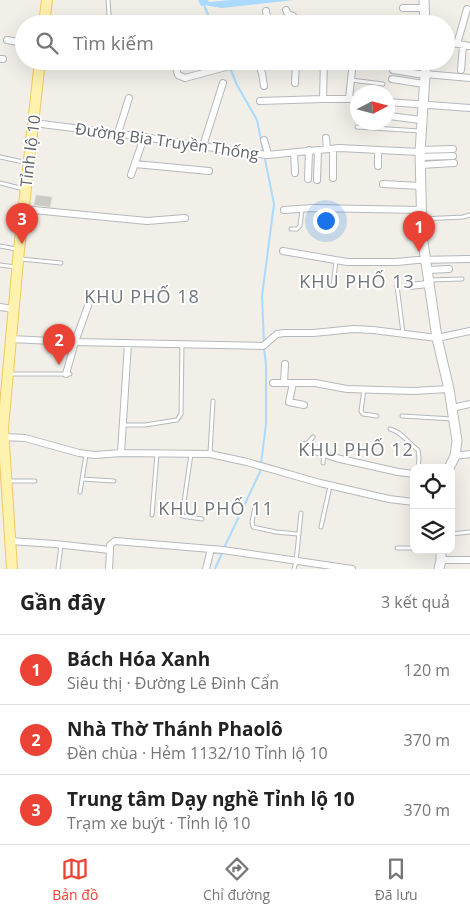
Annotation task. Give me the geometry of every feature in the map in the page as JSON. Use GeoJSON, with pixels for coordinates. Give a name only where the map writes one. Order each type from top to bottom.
{"type":"FeatureCollection","features":[{"type":"Feature","properties":{"kind":"main road"},"geometry":{"type":"LineString","coordinates":[[45,15],[47,0]]}},
{"type":"Feature","properties":{"kind":"main road","name":"Tỉnh lộ 10"},"geometry":{"type":"LineString","coordinates":[[12,569],[2,437],[25,189],[39,70]]}},
{"type":"Feature","properties":{"kind":"street"},"geometry":{"type":"LineString","coordinates":[[404,8],[424,4]]}},
{"type":"Feature","properties":{"kind":"street"},"geometry":{"type":"LineString","coordinates":[[461,70],[467,9]]}},
{"type":"Feature","properties":{"kind":"street"},"geometry":{"type":"LineString","coordinates":[[286,10],[290,15]]}},
{"type":"Feature","properties":{"kind":"street"},"geometry":{"type":"LineString","coordinates":[[266,11],[267,15]]}},
{"type":"Feature","properties":{"kind":"street"},"geometry":{"type":"LineString","coordinates":[[7,40],[15,41]]}},
{"type":"Feature","properties":{"kind":"street"},"geometry":{"type":"LineString","coordinates":[[177,70],[178,75],[185,78],[215,70]]}},
{"type":"Feature","properties":{"kind":"street"},"geometry":{"type":"LineString","coordinates":[[261,70],[264,86]]}},
{"type":"Feature","properties":{"kind":"street"},"geometry":{"type":"LineString","coordinates":[[295,83],[296,70]]}},
{"type":"Feature","properties":{"kind":"street"},"geometry":{"type":"LineString","coordinates":[[323,99],[324,70]]}},
{"type":"Feature","properties":{"kind":"street"},"geometry":{"type":"LineString","coordinates":[[260,101],[349,99],[352,70]]}},
{"type":"Feature","properties":{"kind":"street"},"geometry":{"type":"LineString","coordinates":[[393,70],[470,78]]}},
{"type":"Feature","properties":{"kind":"street"},"geometry":{"type":"LineString","coordinates":[[392,79],[425,72]]}},
{"type":"Feature","properties":{"kind":"street"},"geometry":{"type":"LineString","coordinates":[[425,72],[420,156],[422,235],[437,338],[449,389],[457,441],[455,456],[451,464]]}},
{"type":"Feature","properties":{"kind":"street"},"geometry":{"type":"LineString","coordinates":[[203,146],[223,83]]}},
{"type":"Feature","properties":{"kind":"street"},"geometry":{"type":"LineString","coordinates":[[118,134],[129,98]]}},
{"type":"Feature","properties":{"kind":"street"},"geometry":{"type":"LineString","coordinates":[[395,102],[470,108]]}},
{"type":"Feature","properties":{"kind":"street"},"geometry":{"type":"LineString","coordinates":[[395,117],[421,120]]}},
{"type":"Feature","properties":{"kind":"street","name":"Đường Bia Truyền Thống"},"geometry":{"type":"LineString","coordinates":[[34,122],[144,136],[250,153],[267,154],[330,149],[378,150],[420,156]]}},
{"type":"Feature","properties":{"kind":"street"},"geometry":{"type":"LineString","coordinates":[[130,176],[144,136]]}},
{"type":"Feature","properties":{"kind":"street"},"geometry":{"type":"LineString","coordinates":[[326,138],[330,149],[333,178]]}},
{"type":"Feature","properties":{"kind":"street"},"geometry":{"type":"LineString","coordinates":[[264,140],[267,154]]}},
{"type":"Feature","properties":{"kind":"street"},"geometry":{"type":"LineString","coordinates":[[308,150],[308,179]]}},
{"type":"Feature","properties":{"kind":"street"},"geometry":{"type":"LineString","coordinates":[[317,180],[318,150]]}},
{"type":"Feature","properties":{"kind":"street"},"geometry":{"type":"LineString","coordinates":[[378,150],[378,166]]}},
{"type":"Feature","properties":{"kind":"street"},"geometry":{"type":"LineString","coordinates":[[294,152],[295,173]]}},
{"type":"Feature","properties":{"kind":"street"},"geometry":{"type":"LineString","coordinates":[[420,156],[453,156],[420,156]]}},
{"type":"Feature","properties":{"kind":"street"},"geometry":{"type":"LineString","coordinates":[[135,164],[209,172]]}},
{"type":"Feature","properties":{"kind":"street"},"geometry":{"type":"LineString","coordinates":[[383,184],[421,186]]}},
{"type":"Feature","properties":{"kind":"street"},"geometry":{"type":"LineString","coordinates":[[23,209],[147,221],[185,218]]}},
{"type":"Feature","properties":{"kind":"street"},"geometry":{"type":"LineString","coordinates":[[284,210],[302,209],[421,214]]}},
{"type":"Feature","properties":{"kind":"street"},"geometry":{"type":"LineString","coordinates":[[283,251],[336,261],[426,265],[449,269]]}},
{"type":"Feature","properties":{"kind":"street"},"geometry":{"type":"LineString","coordinates":[[426,265],[470,259]]}},
{"type":"Feature","properties":{"kind":"street"},"geometry":{"type":"LineString","coordinates":[[409,286],[429,282]]}},
{"type":"Feature","properties":{"kind":"street"},"geometry":{"type":"LineString","coordinates":[[68,374],[75,342],[89,303]]}},
{"type":"Feature","properties":{"kind":"street"},"geometry":{"type":"LineString","coordinates":[[0,307],[13,309]]}},
{"type":"Feature","properties":{"kind":"street"},"geometry":{"type":"LineString","coordinates":[[10,339],[264,346],[277,334],[284,333],[312,333],[354,329],[437,338],[470,331]]}},
{"type":"Feature","properties":{"kind":"street"},"geometry":{"type":"LineString","coordinates":[[122,453],[128,343]]}},
{"type":"Feature","properties":{"kind":"street"},"geometry":{"type":"LineString","coordinates":[[284,383],[286,364]]}},
{"type":"Feature","properties":{"kind":"street"},"geometry":{"type":"LineString","coordinates":[[273,383],[315,383],[347,389],[412,391],[449,389]]}},
{"type":"Feature","properties":{"kind":"street"},"geometry":{"type":"LineString","coordinates":[[292,383],[289,402],[304,405]]}},
{"type":"Feature","properties":{"kind":"street"},"geometry":{"type":"LineString","coordinates":[[452,408],[470,404]]}},
{"type":"Feature","properties":{"kind":"street"},"geometry":{"type":"LineString","coordinates":[[2,437],[25,438],[79,453],[95,455],[122,453],[210,454],[247,462],[330,485],[389,499],[410,502]]}},
{"type":"Feature","properties":{"kind":"street"},"geometry":{"type":"LineString","coordinates":[[305,445],[305,447],[336,458],[410,474]]}},
{"type":"Feature","properties":{"kind":"street"},"geometry":{"type":"LineString","coordinates":[[455,456],[470,454]]}},
{"type":"Feature","properties":{"kind":"street"},"geometry":{"type":"LineString","coordinates":[[10,541],[110,550]]}},
{"type":"Feature","properties":{"kind":"street"},"geometry":{"type":"LineString","coordinates":[[109,569],[110,545],[115,541],[232,551],[352,569]]}},
{"type":"Feature","properties":{"kind":"street"},"geometry":{"type":"LineString","coordinates":[[206,569],[214,549]]}},
{"type":"Feature","properties":{"kind":"street"},"geometry":{"type":"LineString","coordinates":[[440,565],[470,560]]}},
{"type":"Feature","properties":{"kind":"lane"},"geometry":{"type":"LineString","coordinates":[[108,0],[109,15]]}},
{"type":"Feature","properties":{"kind":"lane"},"geometry":{"type":"LineString","coordinates":[[351,80],[383,84]]}},
{"type":"Feature","properties":{"kind":"lane"},"geometry":{"type":"LineString","coordinates":[[395,130],[421,132]]}},
{"type":"Feature","properties":{"kind":"lane"},"geometry":{"type":"LineString","coordinates":[[0,157],[29,163]]}},
{"type":"Feature","properties":{"kind":"lane"},"geometry":{"type":"LineString","coordinates":[[0,183],[25,189]]}},
{"type":"Feature","properties":{"kind":"lane"},"geometry":{"type":"LineString","coordinates":[[291,229],[297,229],[300,226],[302,209]]}},
{"type":"Feature","properties":{"kind":"lane"},"geometry":{"type":"LineString","coordinates":[[421,214],[463,217],[470,215]]}},
{"type":"Feature","properties":{"kind":"lane"},"geometry":{"type":"LineString","coordinates":[[0,246],[18,259]]}},
{"type":"Feature","properties":{"kind":"lane"},"geometry":{"type":"LineString","coordinates":[[0,265],[18,259],[61,263]]}},
{"type":"Feature","properties":{"kind":"lane"},"geometry":{"type":"LineString","coordinates":[[328,285],[333,286],[336,261]]}},
{"type":"Feature","properties":{"kind":"lane"},"geometry":{"type":"LineString","coordinates":[[429,282],[462,280]]}},
{"type":"Feature","properties":{"kind":"lane"},"geometry":{"type":"LineString","coordinates":[[397,286],[403,333]]}},
{"type":"Feature","properties":{"kind":"lane"},"geometry":{"type":"LineString","coordinates":[[123,425],[145,425],[177,420],[181,414],[182,344]]}},
{"type":"Feature","properties":{"kind":"lane"},"geometry":{"type":"LineString","coordinates":[[7,374],[68,374]]}},
{"type":"Feature","properties":{"kind":"lane"},"geometry":{"type":"LineString","coordinates":[[364,389],[361,410],[363,414],[376,416]]}},
{"type":"Feature","properties":{"kind":"lane"},"geometry":{"type":"LineString","coordinates":[[210,454],[213,401]]}},
{"type":"Feature","properties":{"kind":"lane"},"geometry":{"type":"LineString","coordinates":[[402,416],[454,420]]}},
{"type":"Feature","properties":{"kind":"lane"},"geometry":{"type":"LineString","coordinates":[[390,429],[395,430],[411,446],[418,450],[418,464]]}},
{"type":"Feature","properties":{"kind":"lane"},"geometry":{"type":"LineString","coordinates":[[305,445],[313,437]]}},
{"type":"Feature","properties":{"kind":"lane"},"geometry":{"type":"LineString","coordinates":[[80,492],[86,454]]}},
{"type":"Feature","properties":{"kind":"lane"},"geometry":{"type":"LineString","coordinates":[[152,515],[157,454]]}},
{"type":"Feature","properties":{"kind":"lane"},"geometry":{"type":"LineString","coordinates":[[192,454],[182,516],[202,518]]}},
{"type":"Feature","properties":{"kind":"lane"},"geometry":{"type":"LineString","coordinates":[[323,463],[324,454]]}},
{"type":"Feature","properties":{"kind":"lane"},"geometry":{"type":"LineString","coordinates":[[82,478],[114,482]]}},
{"type":"Feature","properties":{"kind":"lane"},"geometry":{"type":"LineString","coordinates":[[6,481],[35,481]]}},
{"type":"Feature","properties":{"kind":"lane"},"geometry":{"type":"LineString","coordinates":[[321,527],[330,485]]}},
{"type":"Feature","properties":{"kind":"lane"},"geometry":{"type":"LineString","coordinates":[[255,507],[252,522],[253,528],[298,534]]}},
{"type":"Feature","properties":{"kind":"lane"},"geometry":{"type":"LineString","coordinates":[[294,569],[301,513]]}},
{"type":"Feature","properties":{"kind":"lane"},"geometry":{"type":"LineString","coordinates":[[455,534],[470,532]]}},
{"type":"Feature","properties":{"kind":"lane"},"geometry":{"type":"LineString","coordinates":[[58,569],[61,545]]}},
{"type":"Feature","properties":{"kind":"lane"},"geometry":{"type":"LineString","coordinates":[[397,548],[410,548]]}},
{"type":"Feature","properties":{"kind":"water"},"geometry":{"type":"Polygon","coordinates":[[[198,0],[208,0],[209,2],[230,0],[294,0],[222,8],[201,6],[198,0]]]}},
{"type":"Feature","properties":{"kind":"building"},"geometry":{"type":"Polygon","coordinates":[[[36,195],[52,197],[50,207],[34,205],[36,195]]]}},
{"type":"Feature","properties":{"kind":"waterway"},"geometry":{"type":"LineString","coordinates":[[204,5],[208,15]]}},
{"type":"Feature","properties":{"kind":"waterway"},"geometry":{"type":"LineString","coordinates":[[231,70],[257,120],[274,204],[262,296],[264,342]]}},
{"type":"Feature","properties":{"kind":"waterway"},"geometry":{"type":"LineString","coordinates":[[261,464],[266,424],[266,366],[264,347]]}},
{"type":"Feature","properties":{"kind":"waterway"},"geometry":{"type":"LineString","coordinates":[[224,548],[260,469]]}},
{"type":"Feature","properties":{"kind":"waterway"},"geometry":{"type":"LineString","coordinates":[[215,569],[222,553]]}},
{"type":"Feature","properties":{"kind":"place","name":"Trung tâm Dạy nghề Tỉnh lộ 10"},"geometry":{"type":"Point","coordinates":[22,244]}},
{"type":"Feature","properties":{"kind":"place","name":"Bách Hóa Xanh"},"geometry":{"type":"Point","coordinates":[419,252]}},
{"type":"Feature","properties":{"kind":"place","name":"Nhà Thờ Thánh Phaolô"},"geometry":{"type":"Point","coordinates":[59,365]}},
{"type":"Feature","properties":{"kind":"district","name":"KHU PHỐ 13"},"geometry":{"type":"Point","coordinates":[357,282]}},
{"type":"Feature","properties":{"kind":"district","name":"KHU PHỐ 18"},"geometry":{"type":"Point","coordinates":[142,297]}},
{"type":"Feature","properties":{"kind":"district","name":"KHU PHỐ 12"},"geometry":{"type":"Point","coordinates":[356,450]}},
{"type":"Feature","properties":{"kind":"district","name":"KHU PHỐ 11"},"geometry":{"type":"Point","coordinates":[216,509]}}]}
